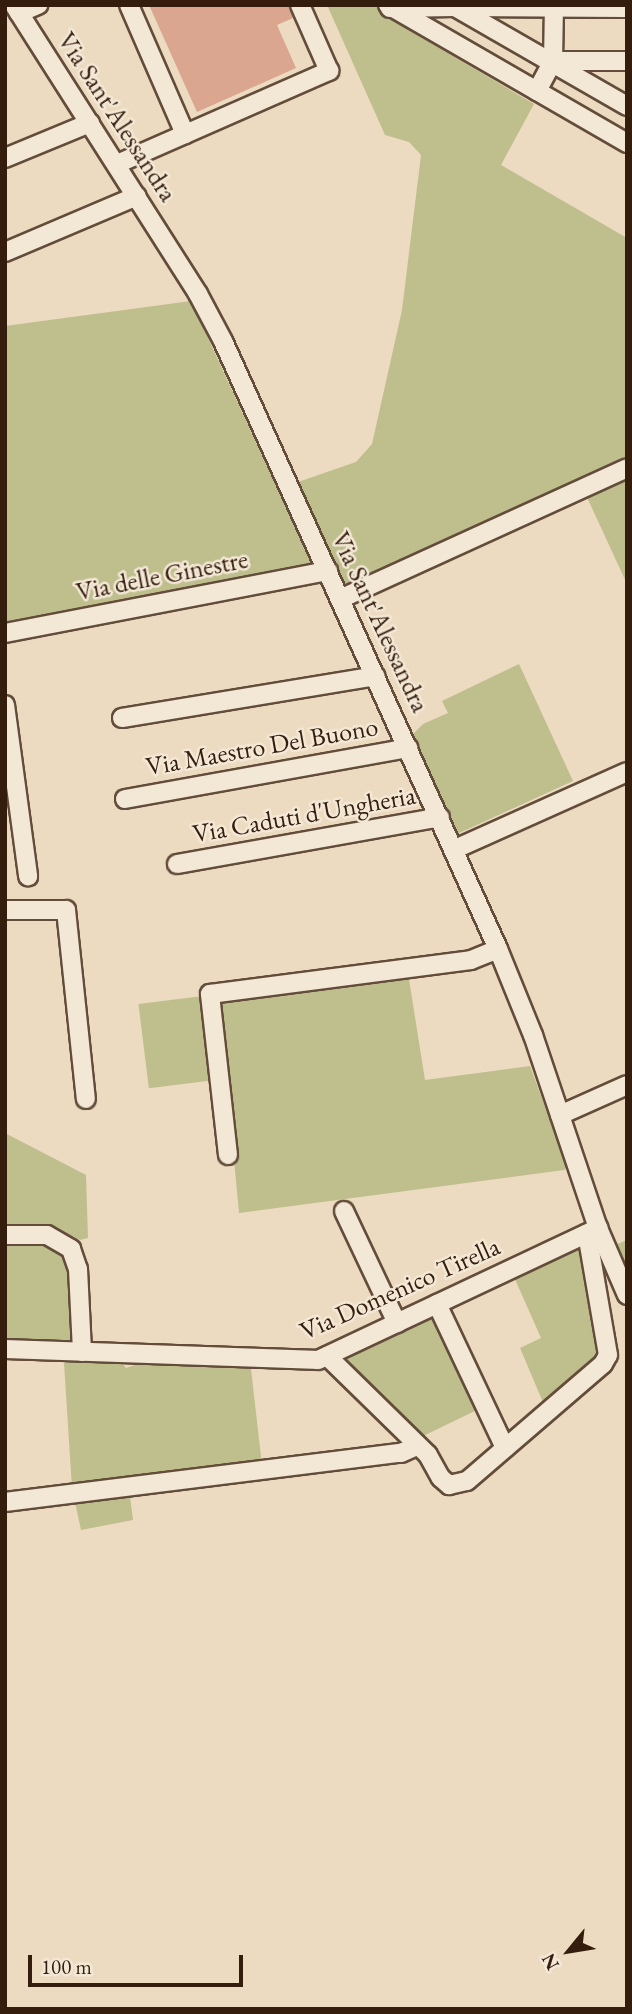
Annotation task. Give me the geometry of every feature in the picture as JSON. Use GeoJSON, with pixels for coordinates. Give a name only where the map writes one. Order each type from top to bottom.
{"type":"FeatureCollection","features":[{"type":"Feature","properties":{"kind":"street"},"geometry":{"type":"LineString","coordinates":[[16,9],[38,5]]}},
{"type":"Feature","properties":{"kind":"street"},"geometry":{"type":"LineString","coordinates":[[129,5],[186,134]]}},
{"type":"Feature","properties":{"kind":"street"},"geometry":{"type":"LineString","coordinates":[[117,164],[329,71],[300,5]]}},
{"type":"Feature","properties":{"kind":"street"},"geometry":{"type":"LineString","coordinates":[[455,6],[627,106]]}},
{"type":"Feature","properties":{"kind":"street"},"geometry":{"type":"LineString","coordinates":[[537,91],[553,61],[554,6]]}},
{"type":"Feature","properties":{"kind":"street"},"geometry":{"type":"LineString","coordinates":[[389,7],[627,8]]}},
{"type":"Feature","properties":{"kind":"street"},"geometry":{"type":"LineString","coordinates":[[389,7],[627,143]]}},
{"type":"Feature","properties":{"kind":"street","name":"Via Sant'Alessandra"},"geometry":{"type":"LineString","coordinates":[[16,9],[137,196],[223,341],[498,949],[560,1115],[593,1231],[627,1295]]}},
{"type":"Feature","properties":{"kind":"street"},"geometry":{"type":"LineString","coordinates":[[553,61],[627,61]]}},
{"type":"Feature","properties":{"kind":"street"},"geometry":{"type":"LineString","coordinates":[[5,158],[90,123]]}},
{"type":"Feature","properties":{"kind":"street"},"geometry":{"type":"LineString","coordinates":[[5,252],[137,196]]}},
{"type":"Feature","properties":{"kind":"street"},"geometry":{"type":"LineString","coordinates":[[340,599],[627,468]]}},
{"type":"Feature","properties":{"kind":"street","name":"Via delle Ginestre"},"geometry":{"type":"LineString","coordinates":[[5,633],[328,571]]}},
{"type":"Feature","properties":{"kind":"street"},"geometry":{"type":"LineString","coordinates":[[122,718],[376,676]]}},
{"type":"Feature","properties":{"kind":"street"},"geometry":{"type":"LineString","coordinates":[[5,705],[28,876]]}},
{"type":"Feature","properties":{"kind":"street","name":"Via Maestro Del Buono"},"geometry":{"type":"LineString","coordinates":[[125,799],[408,748]]}},
{"type":"Feature","properties":{"kind":"street"},"geometry":{"type":"LineString","coordinates":[[455,849],[627,772]]}},
{"type":"Feature","properties":{"kind":"street","name":"Via Caduti d'Ungheria"},"geometry":{"type":"LineString","coordinates":[[177,864],[440,817]]}},
{"type":"Feature","properties":{"kind":"street"},"geometry":{"type":"LineString","coordinates":[[5,910],[66,910],[86,1099]]}},
{"type":"Feature","properties":{"kind":"street"},"geometry":{"type":"LineString","coordinates":[[228,1155],[210,994],[471,960],[498,949]]}},
{"type":"Feature","properties":{"kind":"street"},"geometry":{"type":"LineString","coordinates":[[560,1115],[627,1085]]}},
{"type":"Feature","properties":{"kind":"street"},"geometry":{"type":"LineString","coordinates":[[344,1212],[397,1323]]}},
{"type":"Feature","properties":{"kind":"street"},"geometry":{"type":"LineString","coordinates":[[327,1356],[428,1455],[442,1478],[456,1485],[505,1448],[603,1364],[608,1355],[593,1231]]}},
{"type":"Feature","properties":{"kind":"street","name":"Via Domenico Tirella"},"geometry":{"type":"LineString","coordinates":[[5,1349],[307,1362],[327,1356],[593,1231]]}},
{"type":"Feature","properties":{"kind":"street"},"geometry":{"type":"LineString","coordinates":[[5,1236],[47,1236],[71,1249],[78,1269],[82,1352]]}},
{"type":"Feature","properties":{"kind":"street"},"geometry":{"type":"LineString","coordinates":[[438,1304],[505,1448]]}},
{"type":"Feature","properties":{"kind":"street"},"geometry":{"type":"LineString","coordinates":[[5,1502],[401,1453],[417,1446]]}},
{"type":"Feature","properties":{"kind":"shaded area"},"geometry":{"type":"Polygon","coordinates":[[[327,5],[377,5],[383,15],[534,104],[501,165],[627,238],[627,460],[352,585],[342,585],[298,482],[356,462],[372,444],[402,310],[421,155],[409,142],[385,135],[327,5]]]}},
{"type":"Feature","properties":{"kind":"shaded area"},"geometry":{"type":"Polygon","coordinates":[[[191,301],[312,564],[5,624],[5,326],[191,301]]]}},
{"type":"Feature","properties":{"kind":"shaded area"},"geometry":{"type":"Polygon","coordinates":[[[627,474],[627,584],[585,493],[627,474]]]}},
{"type":"Feature","properties":{"kind":"shaded area"},"geometry":{"type":"Polygon","coordinates":[[[519,664],[573,781],[455,835],[410,737],[423,724],[448,713],[442,701],[519,664]]]}},
{"type":"Feature","properties":{"kind":"shaded area"},"geometry":{"type":"Polygon","coordinates":[[[408,973],[425,1080],[530,1066],[567,1167],[564,1170],[239,1213],[219,998],[408,973]]]}},
{"type":"Feature","properties":{"kind":"shaded area"},"geometry":{"type":"Polygon","coordinates":[[[203,996],[213,1080],[149,1088],[138,1004],[203,996]]]}},
{"type":"Feature","properties":{"kind":"shaded area"},"geometry":{"type":"Polygon","coordinates":[[[5,1133],[86,1175],[88,1238],[80,1240],[58,1229],[5,1229],[5,1133]]]}},
{"type":"Feature","properties":{"kind":"shaded area"},"geometry":{"type":"Polygon","coordinates":[[[627,1240],[627,1275],[615,1245],[627,1240]]]}},
{"type":"Feature","properties":{"kind":"shaded area"},"geometry":{"type":"Polygon","coordinates":[[[5,1241],[49,1241],[65,1251],[75,1343],[5,1343],[5,1241]]]}},
{"type":"Feature","properties":{"kind":"shaded area"},"geometry":{"type":"Polygon","coordinates":[[[585,1243],[600,1355],[545,1407],[520,1348],[541,1338],[514,1277],[585,1243]]]}},
{"type":"Feature","properties":{"kind":"shaded area"},"geometry":{"type":"Polygon","coordinates":[[[435,1314],[479,1409],[419,1438],[347,1359],[435,1314]]]}},
{"type":"Feature","properties":{"kind":"shaded area"},"geometry":{"type":"Polygon","coordinates":[[[75,1358],[122,1363],[126,1368],[141,1363],[195,1363],[251,1369],[263,1474],[128,1481],[133,1520],[81,1530],[72,1488],[64,1363],[75,1358]]]}},
{"type":"Feature","properties":{"kind":"building"},"geometry":{"type":"Polygon","coordinates":[[[149,5],[289,5],[293,18],[277,25],[296,68],[197,112],[149,5]]]}}]}
